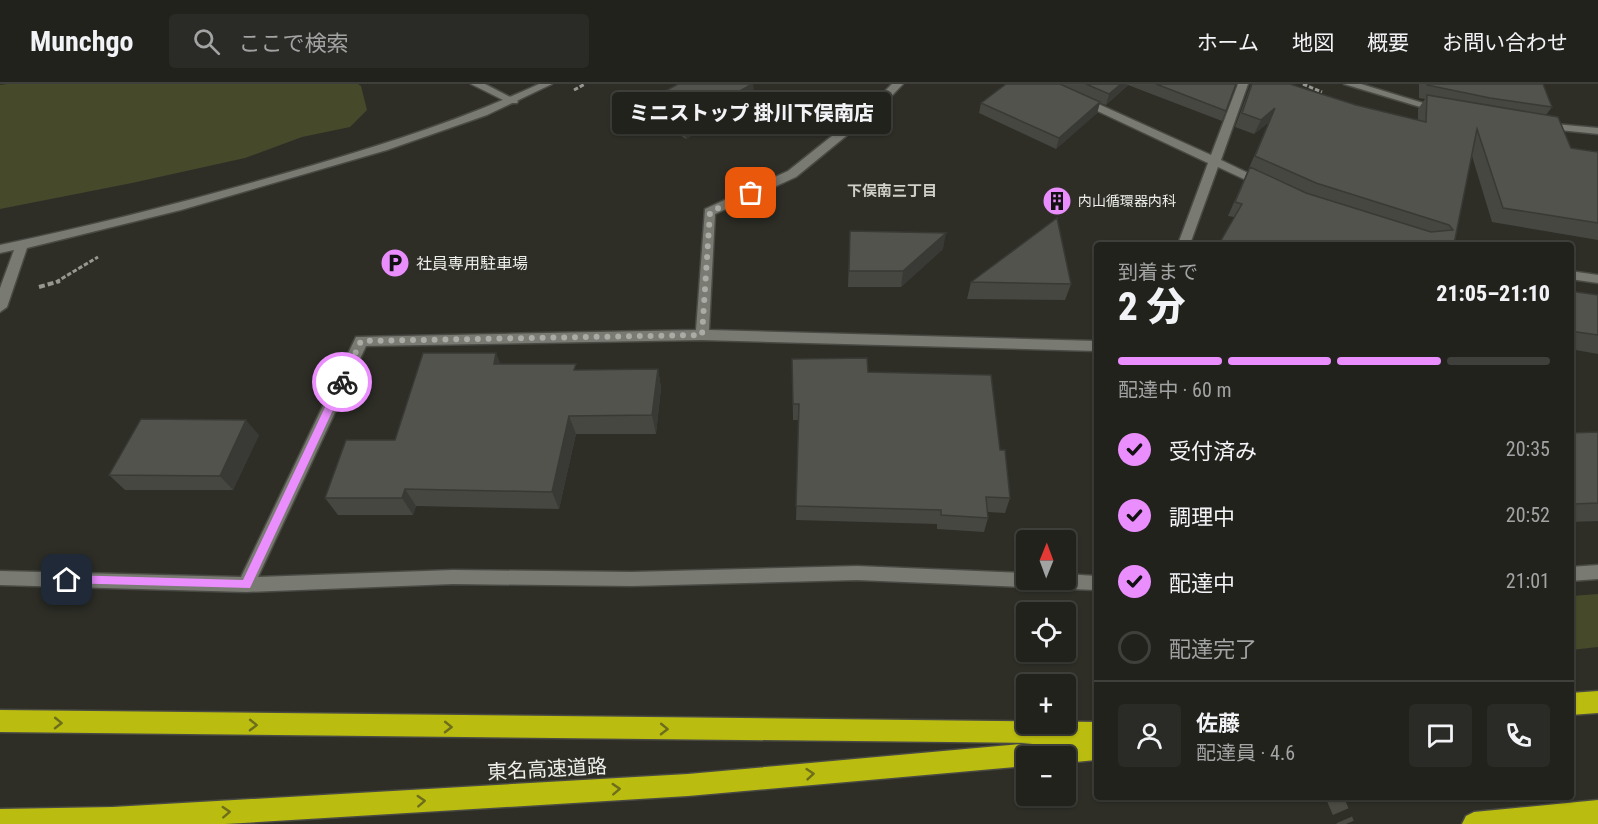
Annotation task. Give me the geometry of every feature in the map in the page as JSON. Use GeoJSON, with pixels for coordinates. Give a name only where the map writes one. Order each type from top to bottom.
{"type":"FeatureCollection","features":[{"type":"Feature","properties":{"kind":"highway"},"geometry":{"type":"LineString","coordinates":[[1574,704],[1598,702]]}},
{"type":"Feature","properties":{"kind":"highway"},"geometry":{"type":"LineString","coordinates":[[0,721],[1094,733]]}},
{"type":"Feature","properties":{"kind":"highway","name":"東名高速道路"},"geometry":{"type":"LineString","coordinates":[[0,821],[113,819],[688,785],[1094,749]]}},
{"type":"Feature","properties":{"kind":"highway"},"geometry":{"type":"LineString","coordinates":[[1474,824],[1598,812]]}},
{"type":"Feature","properties":{"kind":"street"},"geometry":{"type":"LineString","coordinates":[[476,84],[513,101]]}},
{"type":"Feature","properties":{"kind":"street"},"geometry":{"type":"LineString","coordinates":[[0,249],[169,210],[375,151],[513,101],[547,84]]}},
{"type":"Feature","properties":{"kind":"street"},"geometry":{"type":"LineString","coordinates":[[702,335],[710,212],[792,174],[875,107],[898,84]]}},
{"type":"Feature","properties":{"kind":"street"},"geometry":{"type":"LineString","coordinates":[[1045,84],[1274,188]]}},
{"type":"Feature","properties":{"kind":"street"},"geometry":{"type":"LineString","coordinates":[[1185,242],[1243,84]]}},
{"type":"Feature","properties":{"kind":"street"},"geometry":{"type":"LineString","coordinates":[[1349,84],[1448,111]]}},
{"type":"Feature","properties":{"kind":"street"},"geometry":{"type":"LineString","coordinates":[[1534,125],[1598,131]]}},
{"type":"Feature","properties":{"kind":"street"},"geometry":{"type":"LineString","coordinates":[[2,301],[22,244]]}},
{"type":"Feature","properties":{"kind":"street"},"geometry":{"type":"LineString","coordinates":[[1574,275],[1598,279]]}},
{"type":"Feature","properties":{"kind":"street"},"geometry":{"type":"LineString","coordinates":[[246,585],[361,341],[702,335],[1094,346]]}},
{"type":"Feature","properties":{"kind":"street"},"geometry":{"type":"LineString","coordinates":[[1574,573],[1598,572]]}},
{"type":"Feature","properties":{"kind":"street"},"geometry":{"type":"LineString","coordinates":[[0,578],[246,585],[453,577],[632,579],[857,573],[1094,583]]}},
{"type":"Feature","properties":{"kind":"path"},"geometry":{"type":"LineString","coordinates":[[2,301],[58,282],[105,253]]}},
{"type":"Feature","properties":{"kind":"green space"},"geometry":{"type":"Polygon","coordinates":[[[358,84],[361,86],[367,110],[350,127],[302,137],[245,158],[0,209],[0,85],[358,84]]]}},
{"type":"Feature","properties":{"kind":"green space"},"geometry":{"type":"Polygon","coordinates":[[[1598,594],[1598,647],[1574,650],[1574,596],[1598,594]]]}},
{"type":"Feature","properties":{"kind":"building"},"geometry":{"type":"Polygon","coordinates":[[[678,84],[752,84],[684,123],[647,101],[678,84]]]}},
{"type":"Feature","properties":{"kind":"building"},"geometry":{"type":"Polygon","coordinates":[[[1006,84],[1060,84],[1100,102],[1059,138],[981,103],[1006,84]]]}},
{"type":"Feature","properties":{"kind":"building"},"geometry":{"type":"Polygon","coordinates":[[[1086,84],[1121,84],[1109,94],[1086,84]]]}},
{"type":"Feature","properties":{"kind":"building"},"geometry":{"type":"Polygon","coordinates":[[[1156,84],[1236,84],[1226,111],[1156,84]]]}},
{"type":"Feature","properties":{"kind":"building"},"geometry":{"type":"Polygon","coordinates":[[[1252,84],[1290,84],[1356,105],[1426,122],[1427,95],[1558,117],[1571,148],[1598,152],[1598,223],[1503,208],[1477,129],[1454,242],[1220,242],[1242,204],[1235,202],[1250,167],[1306,193],[1431,232],[1453,230],[1449,225],[1316,183],[1255,156],[1275,108],[1261,120],[1242,113],[1252,84]]]}},
{"type":"Feature","properties":{"kind":"building"},"geometry":{"type":"Polygon","coordinates":[[[1427,84],[1543,84],[1552,107],[1490,98],[1427,84]]]}},
{"type":"Feature","properties":{"kind":"building"},"geometry":{"type":"Polygon","coordinates":[[[1057,218],[1071,284],[971,282],[1057,218]]]}},
{"type":"Feature","properties":{"kind":"building"},"geometry":{"type":"Polygon","coordinates":[[[850,231],[946,233],[903,271],[849,271],[850,231]]]}},
{"type":"Feature","properties":{"kind":"building"},"geometry":{"type":"Polygon","coordinates":[[[1574,292],[1598,295],[1598,335],[1574,332],[1574,292]]]}},
{"type":"Feature","properties":{"kind":"building"},"geometry":{"type":"Polygon","coordinates":[[[423,353],[496,353],[494,364],[576,364],[574,370],[658,369],[652,415],[569,416],[552,492],[405,489],[402,498],[325,498],[346,440],[395,440],[423,353]]]}},
{"type":"Feature","properties":{"kind":"building"},"geometry":{"type":"Polygon","coordinates":[[[867,358],[868,372],[991,375],[1000,450],[1005,450],[1010,498],[986,497],[988,518],[941,515],[941,510],[796,506],[799,404],[793,404],[792,359],[867,358]]]}},
{"type":"Feature","properties":{"kind":"building"},"geometry":{"type":"Polygon","coordinates":[[[141,419],[246,420],[220,476],[109,475],[141,419]]]}},
{"type":"Feature","properties":{"kind":"building"},"geometry":{"type":"Polygon","coordinates":[[[1598,432],[1598,503],[1574,504],[1574,433],[1598,432]]]}},
{"type":"Feature","properties":{"kind":"tunnel"},"geometry":{"type":"LineString","coordinates":[[1336,800],[1346,824]]}},
{"type":"Feature","properties":{"kind":"way so far"},"geometry":{"type":"LineString","coordinates":[[342,382],[361,341],[702,335],[710,212],[751,193]]}},
{"type":"Feature","properties":{"kind":"place","name":"ミニストップ 掛川下俣南店"},"geometry":{"type":"Point","coordinates":[751,193]}},
{"type":"Feature","properties":{"kind":"place","name":"内山循環器内科"},"geometry":{"type":"Point","coordinates":[1057,201]}},
{"type":"Feature","properties":{"kind":"place","name":"社員専用駐車場"},"geometry":{"type":"Point","coordinates":[395,263]}},
{"type":"Feature","properties":{"kind":"district","name":"下俣南三丁目"},"geometry":{"type":"Point","coordinates":[892,191]}},
{"type":"Feature","properties":{"kind":"route"},"geometry":{"type":"LineString","coordinates":[[67,580],[246,585],[342,382]]}}]}
